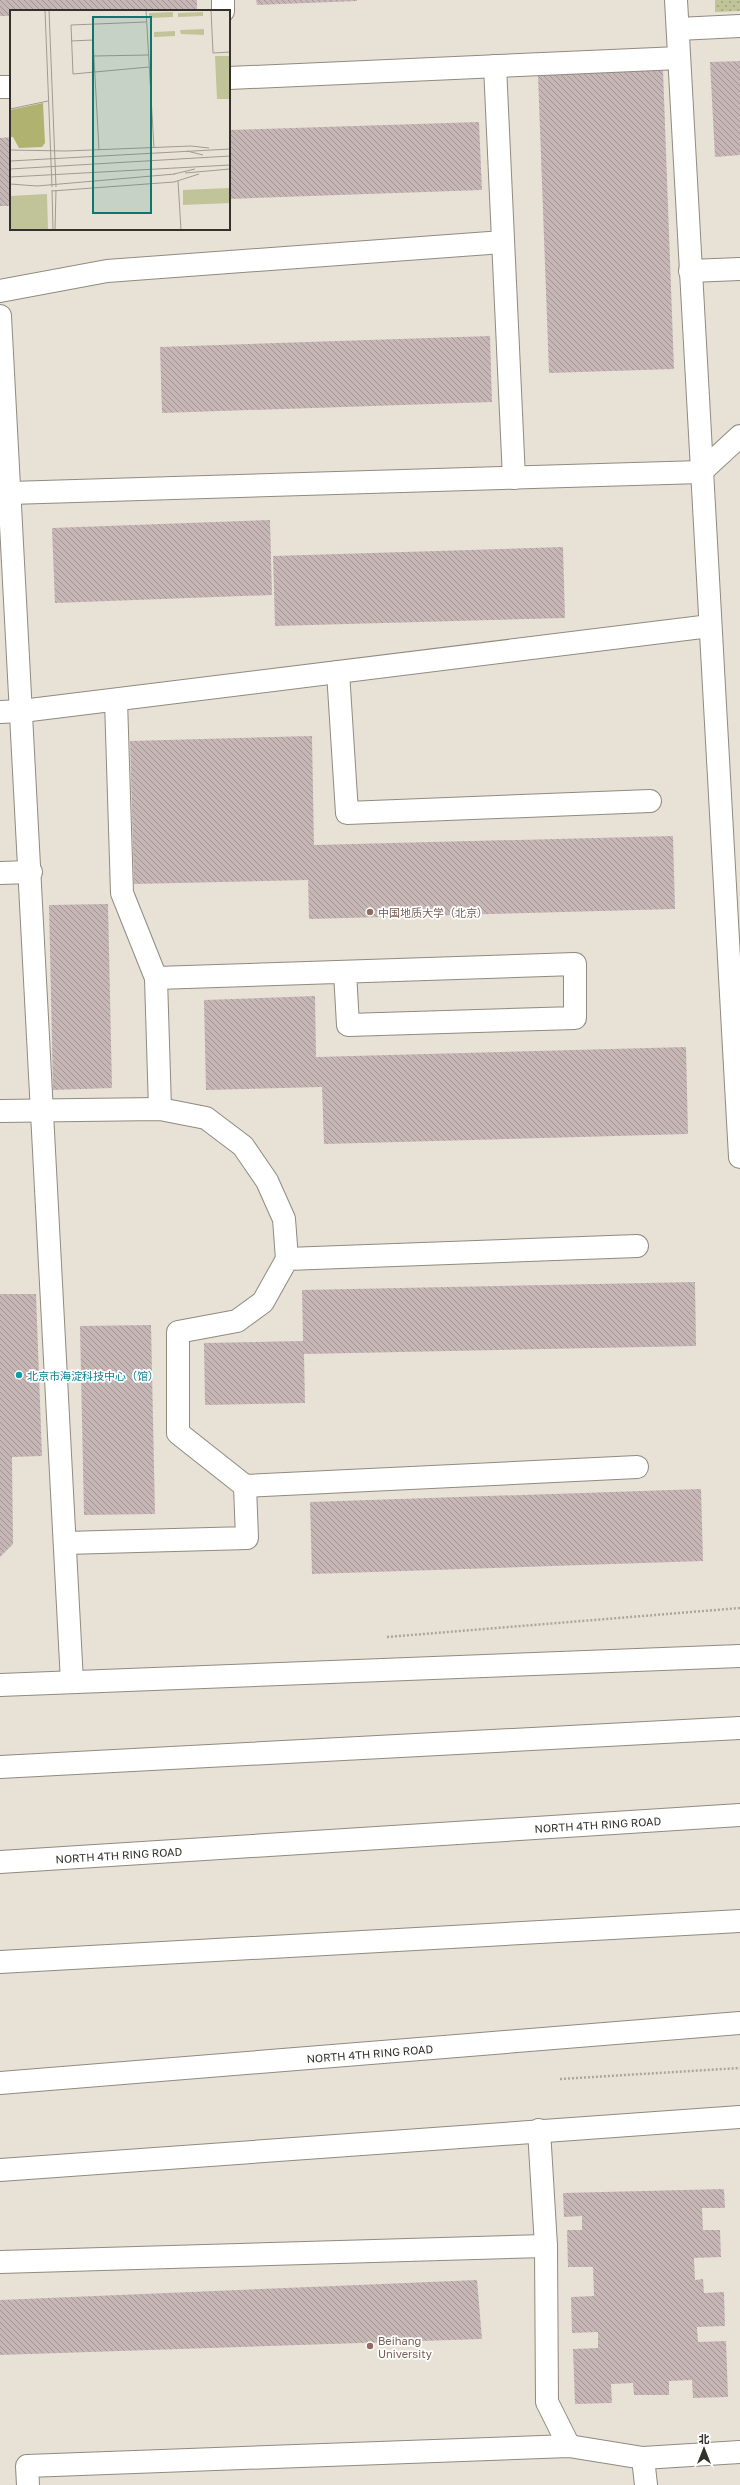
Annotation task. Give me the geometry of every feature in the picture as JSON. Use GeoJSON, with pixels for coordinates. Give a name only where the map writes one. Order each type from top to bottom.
{"type":"FeatureCollection","features":[{"type":"Feature","properties":{"kind":"main road"},"geometry":{"type":"LineString","coordinates":[[676,0],[700,472],[735,983],[740,1148]]}},
{"type":"Feature","properties":{"kind":"main road"},"geometry":{"type":"LineString","coordinates":[[678,29],[740,26]]}},
{"type":"Feature","properties":{"kind":"main road"},"geometry":{"type":"LineString","coordinates":[[230,78],[680,58]]}},
{"type":"Feature","properties":{"kind":"main road"},"geometry":{"type":"LineString","coordinates":[[495,66],[514,478]]}},
{"type":"Feature","properties":{"kind":"main road"},"geometry":{"type":"LineString","coordinates":[[0,291],[107,271],[503,242]]}},
{"type":"Feature","properties":{"kind":"main road"},"geometry":{"type":"LineString","coordinates":[[690,271],[740,269]]}},
{"type":"Feature","properties":{"kind":"main road"},"geometry":{"type":"LineString","coordinates":[[0,316],[31,872],[72,1682]]}},
{"type":"Feature","properties":{"kind":"main road"},"geometry":{"type":"LineString","coordinates":[[10,493],[700,472],[740,436]]}},
{"type":"Feature","properties":{"kind":"main road"},"geometry":{"type":"LineString","coordinates":[[0,712],[22,711],[116,700],[710,626]]}},
{"type":"Feature","properties":{"kind":"main road"},"geometry":{"type":"LineString","coordinates":[[338,672],[347,813],[650,801]]}},
{"type":"Feature","properties":{"kind":"main road"},"geometry":{"type":"LineString","coordinates":[[116,700],[122,893],[156,978],[160,1109]]}},
{"type":"Feature","properties":{"kind":"main road"},"geometry":{"type":"LineString","coordinates":[[0,873],[31,872]]}},
{"type":"Feature","properties":{"kind":"main road"},"geometry":{"type":"LineString","coordinates":[[156,978],[575,964],[575,1018],[348,1025],[346,972]]}},
{"type":"Feature","properties":{"kind":"main road"},"geometry":{"type":"LineString","coordinates":[[0,1111],[42,1109],[160,1109],[206,1118],[243,1146],[267,1181],[284,1219],[287,1259],[263,1302],[236,1321],[178,1332],[178,1433],[245,1486],[637,1467]]}},
{"type":"Feature","properties":{"kind":"main road"},"geometry":{"type":"LineString","coordinates":[[287,1259],[637,1246]]}},
{"type":"Feature","properties":{"kind":"main road"},"geometry":{"type":"LineString","coordinates":[[64,1543],[247,1538],[245,1486]]}},
{"type":"Feature","properties":{"kind":"main road"},"geometry":{"type":"LineString","coordinates":[[0,1685],[740,1656]]}},
{"type":"Feature","properties":{"kind":"main road"},"geometry":{"type":"LineString","coordinates":[[0,1767],[740,1728]]}},
{"type":"Feature","properties":{"kind":"main road","name":"NORTH 4TH RING ROAD"},"geometry":{"type":"LineString","coordinates":[[0,1862],[740,1815]]}},
{"type":"Feature","properties":{"kind":"main road"},"geometry":{"type":"LineString","coordinates":[[0,1962],[740,1921]]}},
{"type":"Feature","properties":{"kind":"main road","name":"NORTH 4TH RING ROAD"},"geometry":{"type":"LineString","coordinates":[[0,2083],[740,2023]]}},
{"type":"Feature","properties":{"kind":"main road"},"geometry":{"type":"LineString","coordinates":[[0,2170],[538,2130],[740,2117]]}},
{"type":"Feature","properties":{"kind":"main road"},"geometry":{"type":"LineString","coordinates":[[538,2130],[546,2246],[547,2402],[569,2446]]}},
{"type":"Feature","properties":{"kind":"main road"},"geometry":{"type":"LineString","coordinates":[[0,2262],[546,2246]]}},
{"type":"Feature","properties":{"kind":"main road"},"geometry":{"type":"LineString","coordinates":[[28,2485],[27,2466],[569,2446],[643,2458],[740,2452]]}},
{"type":"Feature","properties":{"kind":"main road"},"geometry":{"type":"LineString","coordinates":[[643,2458],[646,2485]]}},
{"type":"Feature","properties":{"kind":"path"},"geometry":{"type":"LineString","coordinates":[[560,2079],[740,2068]]}},
{"type":"Feature","properties":{"kind":"green space"},"geometry":{"type":"Polygon","coordinates":[[[715,0],[740,0],[740,11],[715,12],[715,0]]]}},
{"type":"Feature","properties":{"kind":"building"},"geometry":{"type":"Polygon","coordinates":[[[0,0],[197,0],[197,10],[10,10],[10,16],[0,16],[0,0]]]}},
{"type":"Feature","properties":{"kind":"building"},"geometry":{"type":"Polygon","coordinates":[[[256,0],[357,0],[357,1],[257,5],[256,0]]]}},
{"type":"Feature","properties":{"kind":"building"},"geometry":{"type":"Polygon","coordinates":[[[740,61],[740,155],[715,157],[710,62],[740,61]]]}},
{"type":"Feature","properties":{"kind":"building"},"geometry":{"type":"Polygon","coordinates":[[[663,70],[674,369],[549,373],[538,75],[663,70]]]}},
{"type":"Feature","properties":{"kind":"building"},"geometry":{"type":"Polygon","coordinates":[[[479,122],[482,190],[230,199],[230,130],[479,122]]]}},
{"type":"Feature","properties":{"kind":"building"},"geometry":{"type":"Polygon","coordinates":[[[10,137],[10,206],[0,206],[0,138],[10,137]]]}},
{"type":"Feature","properties":{"kind":"building"},"geometry":{"type":"Polygon","coordinates":[[[490,336],[492,402],[162,413],[160,347],[490,336]]]}},
{"type":"Feature","properties":{"kind":"building"},"geometry":{"type":"Polygon","coordinates":[[[270,520],[272,595],[55,603],[52,528],[270,520]]]}},
{"type":"Feature","properties":{"kind":"building"},"geometry":{"type":"Polygon","coordinates":[[[563,547],[565,618],[275,626],[273,556],[563,547]]]}},
{"type":"Feature","properties":{"kind":"building"},"geometry":{"type":"Polygon","coordinates":[[[312,736],[314,845],[673,836],[675,909],[309,919],[308,880],[134,884],[130,741],[312,736]]]}},
{"type":"Feature","properties":{"kind":"building"},"geometry":{"type":"Polygon","coordinates":[[[108,904],[112,1088],[53,1090],[49,905],[108,904]]]}},
{"type":"Feature","properties":{"kind":"building"},"geometry":{"type":"Polygon","coordinates":[[[315,996],[316,1057],[686,1047],[688,1134],[324,1144],[322,1087],[206,1090],[204,1000],[315,996]]]}},
{"type":"Feature","properties":{"kind":"building"},"geometry":{"type":"Polygon","coordinates":[[[695,1282],[696,1346],[304,1354],[305,1403],[205,1405],[204,1343],[303,1341],[302,1290],[695,1282]]]}},
{"type":"Feature","properties":{"kind":"building","name":"北京市海淀科技中心（馆）"},"geometry":{"type":"Polygon","coordinates":[[[0,1294],[36,1294],[42,1456],[12,1457],[13,1544],[0,1557],[0,1294]]]}},
{"type":"Feature","properties":{"kind":"building"},"geometry":{"type":"Polygon","coordinates":[[[151,1325],[155,1514],[84,1515],[80,1326],[151,1325]]]}},
{"type":"Feature","properties":{"kind":"building"},"geometry":{"type":"Polygon","coordinates":[[[701,1489],[703,1561],[312,1574],[310,1502],[701,1489]]]}},
{"type":"Feature","properties":{"kind":"building"},"geometry":{"type":"Polygon","coordinates":[[[724,2189],[725,2208],[702,2208],[703,2230],[720,2230],[721,2257],[694,2258],[695,2280],[703,2279],[704,2293],[724,2292],[725,2326],[697,2327],[698,2342],[726,2341],[728,2397],[693,2398],[692,2380],[669,2381],[669,2395],[634,2395],[633,2383],[611,2384],[612,2403],[575,2404],[573,2349],[598,2348],[598,2332],[572,2333],[571,2297],[594,2296],[593,2267],[568,2267],[567,2230],[582,2230],[582,2216],[564,2217],[563,2193],[724,2189]]]}},
{"type":"Feature","properties":{"kind":"building"},"geometry":{"type":"Polygon","coordinates":[[[477,2280],[482,2339],[0,2355],[0,2300],[477,2280]]]}},
{"type":"Feature","properties":{"kind":"place","name":"中国地质大学（北京）"},"geometry":{"type":"Point","coordinates":[370,912]}},
{"type":"Feature","properties":{"kind":"place","name":"北京市海淀科技中心（馆）"},"geometry":{"type":"Point","coordinates":[19,1375]}},
{"type":"Feature","properties":{"kind":"place","name":"Beihang University"},"geometry":{"type":"Point","coordinates":[370,2346]}}]}
